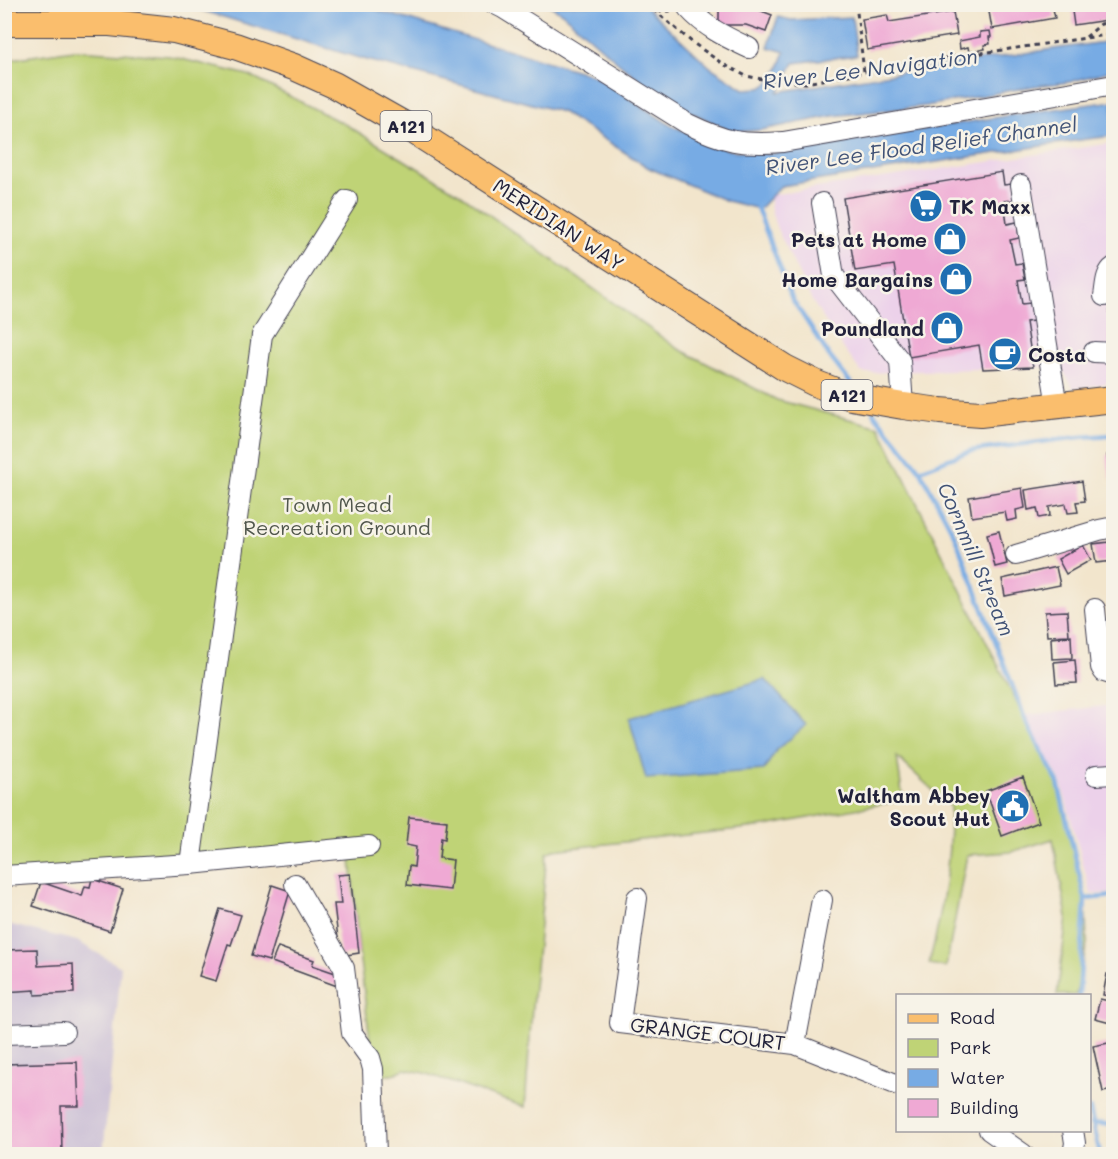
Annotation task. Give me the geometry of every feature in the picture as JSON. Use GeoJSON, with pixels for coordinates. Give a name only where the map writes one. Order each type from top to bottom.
{"type":"FeatureCollection","features":[{"type":"Feature","properties":{"kind":"main road","name":"MERIDIAN WAY"},"geometry":{"type":"LineString","coordinates":[[4,23],[110,23],[174,30],[235,46],[294,67],[334,85],[403,124],[762,354],[798,375],[851,397],[940,411],[980,414],[1113,399]]}},
{"type":"Feature","properties":{"kind":"street"},"geometry":{"type":"LineString","coordinates":[[495,4],[688,124],[711,136],[731,141],[757,144],[783,142],[1113,85]]}},
{"type":"Feature","properties":{"kind":"street"},"geometry":{"type":"LineString","coordinates":[[703,4],[688,8],[700,21],[718,33],[749,48]]}},
{"type":"Feature","properties":{"kind":"street"},"geometry":{"type":"LineString","coordinates":[[1021,185],[1057,406]]}},
{"type":"Feature","properties":{"kind":"street"},"geometry":{"type":"LineString","coordinates":[[190,864],[262,335],[347,200]]}},
{"type":"Feature","properties":{"kind":"street"},"geometry":{"type":"LineString","coordinates":[[822,203],[834,276],[900,361],[903,406]]}},
{"type":"Feature","properties":{"kind":"street"},"geometry":{"type":"LineString","coordinates":[[1104,296],[1107,276],[1113,267]]}},
{"type":"Feature","properties":{"kind":"street"},"geometry":{"type":"LineString","coordinates":[[1016,555],[1113,527]]}},
{"type":"Feature","properties":{"kind":"street"},"geometry":{"type":"LineString","coordinates":[[1095,609],[1101,667],[1104,672],[1113,675]]}},
{"type":"Feature","properties":{"kind":"street"},"geometry":{"type":"LineString","coordinates":[[4,876],[190,864],[369,846]]}},
{"type":"Feature","properties":{"kind":"street"},"geometry":{"type":"LineString","coordinates":[[295,884],[344,968],[352,1034],[370,1058],[373,1070],[376,1155]]}},
{"type":"Feature","properties":{"kind":"street","name":"GRANGE COURT"},"geometry":{"type":"LineString","coordinates":[[637,898],[620,1023],[795,1044],[896,1085]]}},
{"type":"Feature","properties":{"kind":"street"},"geometry":{"type":"LineString","coordinates":[[795,1044],[822,900]]}},
{"type":"Feature","properties":{"kind":"street"},"geometry":{"type":"LineString","coordinates":[[4,1034],[64,1032]]}},
{"type":"Feature","properties":{"kind":"street"},"geometry":{"type":"LineString","coordinates":[[990,1132],[1023,1155]]}},
{"type":"Feature","properties":{"kind":"street"},"geometry":{"type":"LineString","coordinates":[[1073,1132],[1075,1143],[1073,1155]]}},
{"type":"Feature","properties":{"kind":"path"},"geometry":{"type":"LineString","coordinates":[[647,4],[693,43],[723,64],[746,76],[784,82],[806,83],[912,63],[1113,34]]}},
{"type":"Feature","properties":{"kind":"path"},"geometry":{"type":"LineString","coordinates":[[856,4],[864,72]]}},
{"type":"Feature","properties":{"kind":"path"},"geometry":{"type":"LineString","coordinates":[[1085,38],[1101,24],[1113,22]]}},
{"type":"Feature","properties":{"kind":"shaded area"},"geometry":{"type":"Polygon","coordinates":[[[1113,143],[1113,382],[1074,389],[1060,366],[861,372],[811,299],[777,229],[770,204],[771,195],[1113,143]]]}},
{"type":"Feature","properties":{"kind":"shaded area"},"geometry":{"type":"Polygon","coordinates":[[[1113,705],[1113,893],[1091,894],[1061,782],[1025,715],[1113,705]]]}},
{"type":"Feature","properties":{"kind":"shaded area"},"geometry":{"type":"Polygon","coordinates":[[[4,923],[77,941],[121,967],[103,1154],[5,1154],[4,923]]]}},
{"type":"Feature","properties":{"kind":"green space","name":"Town Mead Recreation Ground"},"geometry":{"type":"Polygon","coordinates":[[[74,50],[169,56],[248,75],[348,126],[457,192],[677,348],[777,400],[879,427],[1058,783],[1085,899],[1087,943],[1076,994],[1057,994],[1067,917],[1053,839],[1011,852],[967,855],[946,967],[929,964],[945,886],[950,806],[897,757],[903,800],[766,826],[553,850],[547,853],[525,1107],[425,1073],[404,1069],[392,1075],[381,1075],[371,1048],[359,953],[350,848],[5,883],[5,60],[74,50]]]}},
{"type":"Feature","properties":{"kind":"water","name":"River Lee Flood Relief Channel"},"geometry":{"type":"Polygon","coordinates":[[[178,5],[360,5],[595,76],[670,125],[728,150],[770,154],[1113,101],[1113,136],[781,186],[759,209],[727,201],[649,168],[562,112],[356,57],[178,5]]]}},
{"type":"Feature","properties":{"kind":"water"},"geometry":{"type":"Polygon","coordinates":[[[549,5],[644,5],[710,67],[744,89],[761,88],[778,70],[785,52],[768,47],[778,17],[791,20],[852,17],[857,55],[794,63],[778,92],[1113,41],[1113,70],[1070,82],[1035,86],[926,106],[832,116],[761,130],[733,132],[667,101],[562,13],[549,5]]]}},
{"type":"Feature","properties":{"kind":"water"},"geometry":{"type":"Polygon","coordinates":[[[765,679],[806,725],[776,751],[764,770],[646,779],[629,718],[765,679]]]}},
{"type":"Feature","properties":{"kind":"building"},"geometry":{"type":"Polygon","coordinates":[[[1052,4],[1055,18],[992,29],[988,6],[1052,4]]]}},
{"type":"Feature","properties":{"kind":"building"},"geometry":{"type":"Polygon","coordinates":[[[1071,4],[1114,4],[1114,19],[1074,25],[1071,4]]]}},
{"type":"Feature","properties":{"kind":"building"},"geometry":{"type":"Polygon","coordinates":[[[751,7],[772,15],[766,32],[746,25],[719,25],[719,8],[751,7]]]}},
{"type":"Feature","properties":{"kind":"building"},"geometry":{"type":"Polygon","coordinates":[[[953,12],[957,35],[867,50],[862,19],[887,15],[889,22],[953,12]]]}},
{"type":"Feature","properties":{"kind":"building"},"geometry":{"type":"Polygon","coordinates":[[[990,31],[990,44],[984,45],[985,49],[969,52],[968,47],[960,49],[959,41],[980,37],[980,32],[990,31]]]}},
{"type":"Feature","properties":{"kind":"building"},"geometry":{"type":"Polygon","coordinates":[[[1002,172],[1004,185],[1012,184],[1015,200],[1004,201],[1007,224],[1017,222],[1019,238],[1010,240],[1015,264],[1022,263],[1025,279],[1018,280],[1022,304],[1030,303],[1033,321],[1026,322],[1033,367],[983,369],[979,345],[909,357],[894,265],[855,271],[843,198],[1002,172]]]}},
{"type":"Feature","properties":{"kind":"building"},"geometry":{"type":"Polygon","coordinates":[[[1110,284],[1114,284],[1114,341],[1109,341],[1110,284]]]}},
{"type":"Feature","properties":{"kind":"building"},"geometry":{"type":"Polygon","coordinates":[[[1114,454],[1114,477],[1110,478],[1107,455],[1114,454]]]}},
{"type":"Feature","properties":{"kind":"building"},"geometry":{"type":"Polygon","coordinates":[[[1082,481],[1085,501],[1076,502],[1078,512],[1068,513],[1066,504],[1049,507],[1050,516],[1039,518],[1037,508],[1028,510],[1025,490],[1082,481]]]}},
{"type":"Feature","properties":{"kind":"building"},"geometry":{"type":"Polygon","coordinates":[[[1022,488],[1025,508],[1016,510],[1017,519],[1007,521],[1005,512],[972,517],[969,497],[1022,488]]]}},
{"type":"Feature","properties":{"kind":"building"},"geometry":{"type":"Polygon","coordinates":[[[999,531],[1007,564],[995,567],[987,534],[999,531]]]}},
{"type":"Feature","properties":{"kind":"building"},"geometry":{"type":"Polygon","coordinates":[[[1108,538],[1114,538],[1114,561],[1096,563],[1093,544],[1109,542],[1108,538]]]}},
{"type":"Feature","properties":{"kind":"building"},"geometry":{"type":"Polygon","coordinates":[[[1083,545],[1091,560],[1066,574],[1058,559],[1083,545]]]}},
{"type":"Feature","properties":{"kind":"building"},"geometry":{"type":"Polygon","coordinates":[[[1056,567],[1060,585],[1005,596],[1002,579],[1056,567]]]}},
{"type":"Feature","properties":{"kind":"building"},"geometry":{"type":"Polygon","coordinates":[[[1067,611],[1069,635],[1047,636],[1045,612],[1067,611]]]}},
{"type":"Feature","properties":{"kind":"building"},"geometry":{"type":"Polygon","coordinates":[[[1071,636],[1072,658],[1052,659],[1051,638],[1071,636]]]}},
{"type":"Feature","properties":{"kind":"building"},"geometry":{"type":"Polygon","coordinates":[[[1075,660],[1077,683],[1056,684],[1054,662],[1075,660]]]}},
{"type":"Feature","properties":{"kind":"building","name":"Waltham Abbey Scout Hut"},"geometry":{"type":"Polygon","coordinates":[[[1023,777],[1039,822],[1002,836],[986,791],[1023,777]]]}},
{"type":"Feature","properties":{"kind":"building"},"geometry":{"type":"Polygon","coordinates":[[[409,817],[447,821],[445,839],[441,838],[439,858],[453,860],[450,890],[407,885],[409,866],[414,867],[416,847],[406,845],[409,817]]]}},
{"type":"Feature","properties":{"kind":"building"},"geometry":{"type":"Polygon","coordinates":[[[350,874],[359,953],[340,956],[334,904],[341,904],[338,875],[350,874]]]}},
{"type":"Feature","properties":{"kind":"building"},"geometry":{"type":"Polygon","coordinates":[[[92,879],[123,889],[110,931],[33,906],[41,882],[82,896],[85,886],[90,887],[92,879]]]}},
{"type":"Feature","properties":{"kind":"building"},"geometry":{"type":"Polygon","coordinates":[[[272,885],[290,891],[269,961],[251,956],[272,885]]]}},
{"type":"Feature","properties":{"kind":"building"},"geometry":{"type":"Polygon","coordinates":[[[220,909],[241,915],[231,945],[228,944],[216,981],[199,976],[220,909]]]}},
{"type":"Feature","properties":{"kind":"building"},"geometry":{"type":"Polygon","coordinates":[[[278,947],[314,960],[312,965],[341,975],[337,986],[272,962],[278,947]]]}},
{"type":"Feature","properties":{"kind":"building"},"geometry":{"type":"Polygon","coordinates":[[[37,949],[38,966],[73,964],[74,993],[35,995],[35,990],[4,992],[4,950],[37,949]]]}},
{"type":"Feature","properties":{"kind":"building"},"geometry":{"type":"Polygon","coordinates":[[[1107,974],[1114,976],[1114,997],[1103,995],[1107,974]]]}},
{"type":"Feature","properties":{"kind":"building"},"geometry":{"type":"Polygon","coordinates":[[[1100,999],[1114,1002],[1114,1024],[1095,1019],[1100,999]]]}},
{"type":"Feature","properties":{"kind":"building"},"geometry":{"type":"Polygon","coordinates":[[[1114,1042],[1114,1090],[1103,1092],[1093,1046],[1114,1042]]]}},
{"type":"Feature","properties":{"kind":"building"},"geometry":{"type":"Polygon","coordinates":[[[77,1062],[79,1106],[61,1106],[62,1154],[4,1154],[4,1064],[77,1062]]]}},
{"type":"Feature","properties":{"kind":"waterway","name":"Cornmill Stream"},"geometry":{"type":"LineString","coordinates":[[756,205],[792,299],[830,357],[853,386]]}},
{"type":"Feature","properties":{"kind":"waterway","name":"Cornmill Stream"},"geometry":{"type":"LineString","coordinates":[[873,412],[920,470],[954,534],[1026,721],[1058,783],[1085,899],[1079,994]]}},
{"type":"Feature","properties":{"kind":"waterway"},"geometry":{"type":"LineString","coordinates":[[920,470],[970,451],[1114,435]]}},
{"type":"Feature","properties":{"kind":"waterway"},"geometry":{"type":"LineString","coordinates":[[1085,899],[1114,896]]}},
{"type":"Feature","properties":{"kind":"waterway","name":"Cornmill Stream"},"geometry":{"type":"LineString","coordinates":[[1091,1114],[1100,1154]]}},
{"type":"Feature","properties":{"kind":"waterway","name":"Cornmill Stream"},"geometry":{"type":"LineString","coordinates":[[1092,1123],[1114,1125]]}},
{"type":"Feature","properties":{"kind":"place","name":"TK Maxx"},"geometry":{"type":"Point","coordinates":[926,206]}},
{"type":"Feature","properties":{"kind":"place","name":"Pets at Home"},"geometry":{"type":"Point","coordinates":[950,239]}},
{"type":"Feature","properties":{"kind":"place","name":"Home Bargains"},"geometry":{"type":"Point","coordinates":[956,279]}},
{"type":"Feature","properties":{"kind":"place","name":"Poundland"},"geometry":{"type":"Point","coordinates":[947,328]}},
{"type":"Feature","properties":{"kind":"place","name":"Costa"},"geometry":{"type":"Point","coordinates":[1005,354]}},
{"type":"Feature","properties":{"kind":"place","name":"Waltham Abbey Scout Hut"},"geometry":{"type":"Point","coordinates":[1013,806]}},
{"type":"Feature","properties":{"kind":"water label","name":"River Lee Navigation"},"geometry":{"type":"Point","coordinates":[870,68]}}]}
